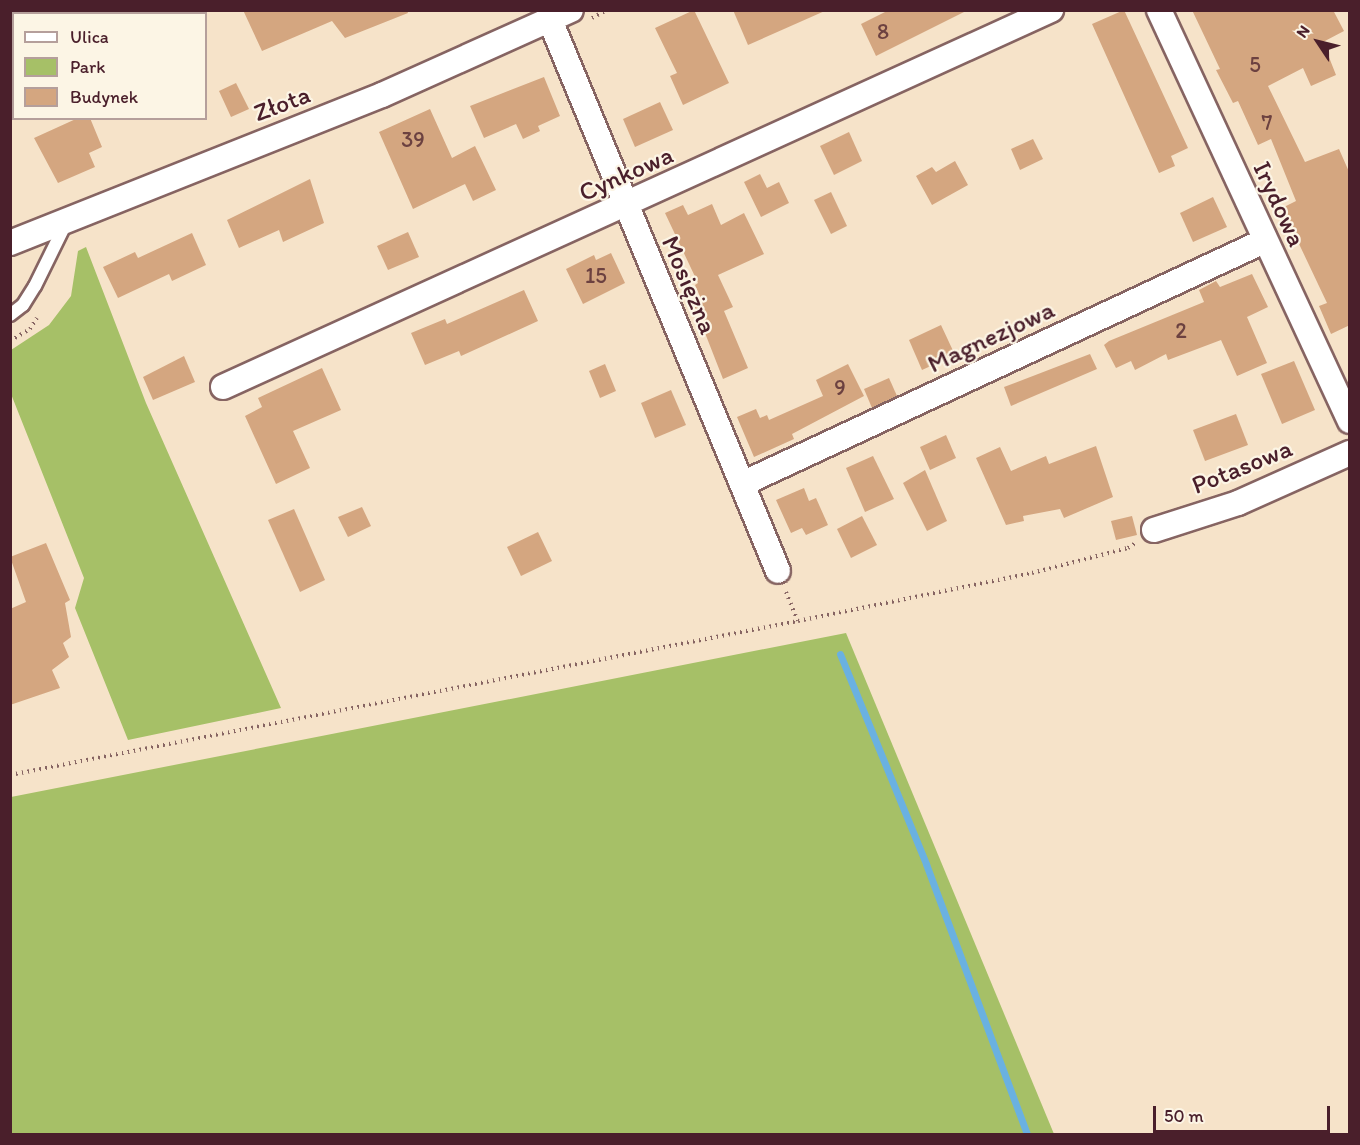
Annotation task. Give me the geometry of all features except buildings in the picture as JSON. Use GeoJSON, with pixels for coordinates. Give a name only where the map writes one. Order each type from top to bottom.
{"type":"FeatureCollection","features":[{"type":"Feature","properties":{"kind":"street","name":"Cynkowa"},"geometry":{"type":"LineString","coordinates":[[223,387],[1051,10]]}},
{"type":"Feature","properties":{"kind":"street","name":"Irydowa"},"geometry":{"type":"LineString","coordinates":[[1159,10],[1264,241],[1350,421]]}},
{"type":"Feature","properties":{"kind":"street","name":"Mosiężna"},"geometry":{"type":"LineString","coordinates":[[560,15],[624,206],[778,572]]}},
{"type":"Feature","properties":{"kind":"street","name":"Złota"},"geometry":{"type":"LineString","coordinates":[[10,243],[382,95],[560,15]]}},
{"type":"Feature","properties":{"kind":"street","name":"Magnezjowa"},"geometry":{"type":"LineString","coordinates":[[742,484],[1264,241]]}},
{"type":"Feature","properties":{"kind":"street","name":"Potasowa"},"geometry":{"type":"LineString","coordinates":[[1154,530],[1238,503],[1350,453]]}},
{"type":"Feature","properties":{"kind":"lane"},"geometry":{"type":"LineString","coordinates":[[10,315],[23,305],[35,286],[69,219]]}},
{"type":"Feature","properties":{"kind":"path"},"geometry":{"type":"LineString","coordinates":[[10,775],[798,621],[1086,559],[1128,548],[1154,530]]}},
{"type":"Feature","properties":{"kind":"path"},"geometry":{"type":"LineString","coordinates":[[778,572],[798,621]]}},
{"type":"Feature","properties":{"kind":"green space"},"geometry":{"type":"Polygon","coordinates":[[[86,247],[146,403],[281,708],[128,740],[75,608],[84,578],[11,394],[11,350],[49,325],[71,296],[78,251],[86,247]]]}},
{"type":"Feature","properties":{"kind":"green space"},"geometry":{"type":"Polygon","coordinates":[[[846,633],[1054,1134],[11,1134],[11,797],[846,633]]]}},
{"type":"Feature","properties":{"kind":"waterway"},"geometry":{"type":"LineString","coordinates":[[840,654],[926,864],[1027,1134]]}}]}
